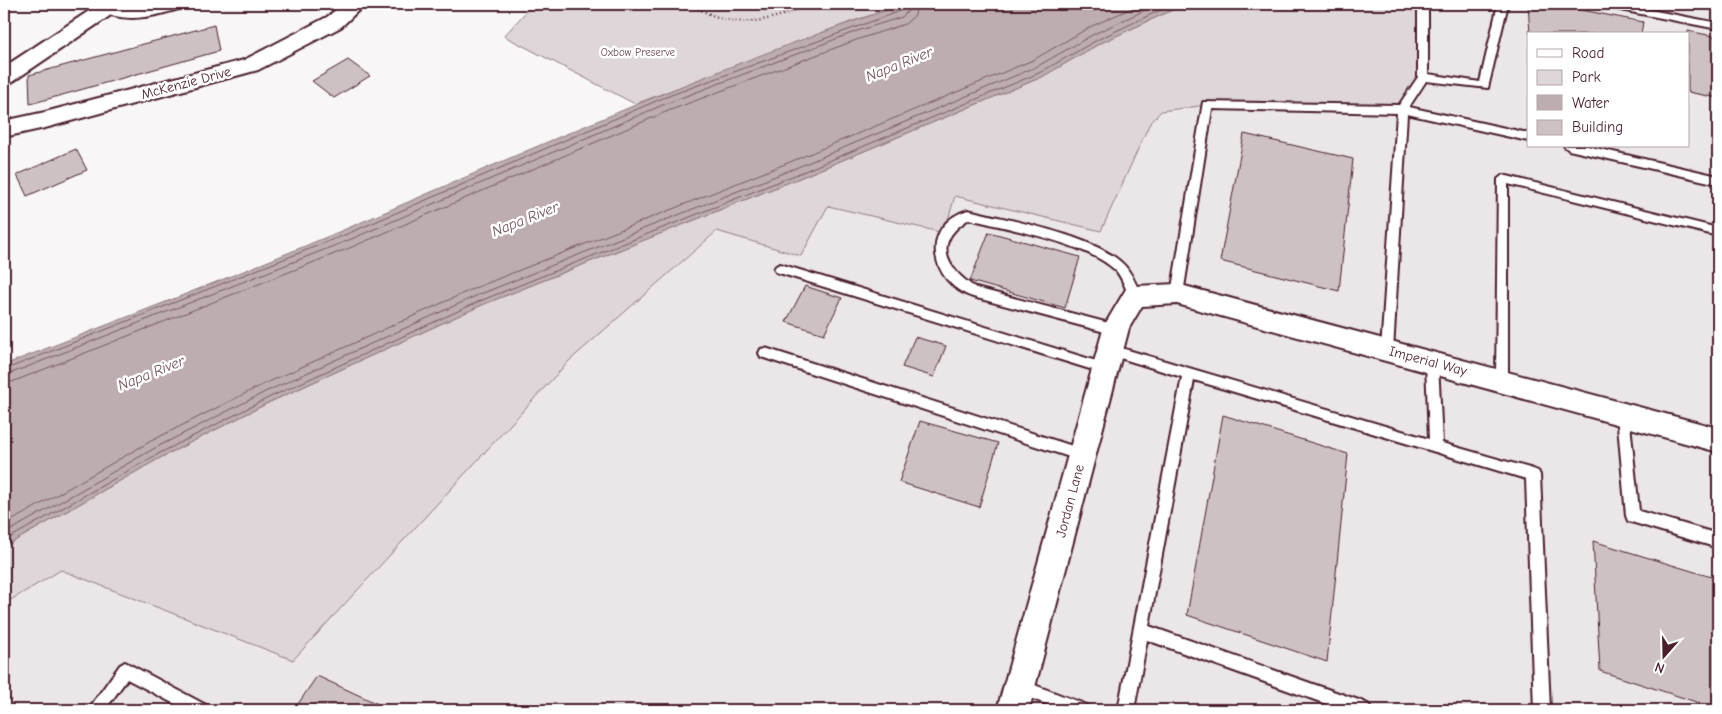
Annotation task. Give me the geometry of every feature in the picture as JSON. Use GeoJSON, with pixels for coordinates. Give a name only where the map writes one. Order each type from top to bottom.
{"type":"FeatureCollection","features":[{"type":"Feature","properties":{"kind":"street"},"geometry":{"type":"LineString","coordinates":[[4,77],[102,6],[111,11],[142,13],[175,4]]}},
{"type":"Feature","properties":{"kind":"street","name":"McKenzie Drive"},"geometry":{"type":"LineString","coordinates":[[4,129],[45,120],[251,65],[334,22],[354,4]]}},
{"type":"Feature","properties":{"kind":"street","name":"Imperial Way"},"geometry":{"type":"LineString","coordinates":[[1135,296],[1177,294],[1718,440]]}},
{"type":"Feature","properties":{"kind":"street","name":"Jordan Lane"},"geometry":{"type":"LineString","coordinates":[[1016,698],[1111,350],[1135,296]]}},
{"type":"Feature","properties":{"kind":"lane"},"geometry":{"type":"LineString","coordinates":[[1387,351],[1402,109],[1423,78],[1423,4]]}},
{"type":"Feature","properties":{"kind":"lane"},"geometry":{"type":"LineString","coordinates":[[1423,78],[1484,86],[1503,4]]}},
{"type":"Feature","properties":{"kind":"lane"},"geometry":{"type":"LineString","coordinates":[[1604,4],[1718,26]]}},
{"type":"Feature","properties":{"kind":"lane"},"geometry":{"type":"LineString","coordinates":[[1177,294],[1207,105],[1402,109],[1527,137]]}},
{"type":"Feature","properties":{"kind":"lane"},"geometry":{"type":"LineString","coordinates":[[1577,148],[1718,180]]}},
{"type":"Feature","properties":{"kind":"lane"},"geometry":{"type":"LineString","coordinates":[[1502,382],[1503,180],[1718,232]]}},
{"type":"Feature","properties":{"kind":"lane"},"geometry":{"type":"LineString","coordinates":[[1111,350],[973,292],[957,283],[944,265],[940,251],[944,233],[957,220],[968,214],[1081,246],[1104,255],[1121,269],[1135,296]]}},
{"type":"Feature","properties":{"kind":"lane"},"geometry":{"type":"LineString","coordinates":[[780,269],[1111,350],[1189,375],[1533,475],[1542,710]]}},
{"type":"Feature","properties":{"kind":"lane"},"geometry":{"type":"LineString","coordinates":[[765,354],[1082,455]]}},
{"type":"Feature","properties":{"kind":"lane"},"geometry":{"type":"LineString","coordinates":[[1432,363],[1436,447]]}},
{"type":"Feature","properties":{"kind":"lane"},"geometry":{"type":"LineString","coordinates":[[1126,710],[1189,375]]}},
{"type":"Feature","properties":{"kind":"lane"},"geometry":{"type":"LineString","coordinates":[[1623,414],[1633,516],[1718,541]]}},
{"type":"Feature","properties":{"kind":"lane"},"geometry":{"type":"LineString","coordinates":[[1141,631],[1364,710]]}},
{"type":"Feature","properties":{"kind":"lane"},"geometry":{"type":"LineString","coordinates":[[96,710],[125,670],[201,710]]}},
{"type":"Feature","properties":{"kind":"lane"},"geometry":{"type":"LineString","coordinates":[[1016,698],[1082,710]]}},
{"type":"Feature","properties":{"kind":"path"},"geometry":{"type":"LineString","coordinates":[[691,4],[701,12],[734,22],[762,22],[809,4]]}},
{"type":"Feature","properties":{"kind":"shaded area"},"geometry":{"type":"Polygon","coordinates":[[[1423,4],[1718,4],[1718,710],[4,710],[4,604],[61,570],[293,660],[569,361],[718,231],[800,256],[828,206],[944,233],[955,196],[1101,231],[1149,125],[1161,111],[1423,77],[1423,4]]]}},
{"type":"Feature","properties":{"kind":"green space","name":"Oxbow Preserve"},"geometry":{"type":"Polygon","coordinates":[[[533,4],[905,4],[853,21],[635,104],[504,36],[533,4]]]}},
{"type":"Feature","properties":{"kind":"green space"},"geometry":{"type":"Polygon","coordinates":[[[1185,4],[1423,4],[1423,77],[1402,109],[1207,105],[1161,111],[1149,125],[1101,231],[955,196],[944,233],[828,206],[801,256],[717,231],[569,361],[293,660],[61,570],[4,604],[4,547],[160,458],[270,402],[482,305],[797,179],[1042,77],[1099,44],[1185,4]]]}},
{"type":"Feature","properties":{"kind":"water","name":"Napa River"},"geometry":{"type":"Polygon","coordinates":[[[905,4],[1185,4],[1099,44],[1042,77],[797,179],[482,305],[270,402],[160,458],[4,547],[4,365],[305,246],[694,81],[834,28],[905,4]]]}},
{"type":"Feature","properties":{"kind":"building"},"geometry":{"type":"Polygon","coordinates":[[[1528,4],[1551,4],[1643,22],[1641,32],[1530,32],[1528,4]]]}},
{"type":"Feature","properties":{"kind":"building"},"geometry":{"type":"Polygon","coordinates":[[[214,25],[219,51],[30,104],[29,75],[214,25]]]}},
{"type":"Feature","properties":{"kind":"building"},"geometry":{"type":"Polygon","coordinates":[[[1688,31],[1718,37],[1718,98],[1690,92],[1690,32],[1688,31]]]}},
{"type":"Feature","properties":{"kind":"building"},"geometry":{"type":"Polygon","coordinates":[[[348,60],[370,76],[334,98],[312,81],[348,60]]]}},
{"type":"Feature","properties":{"kind":"building"},"geometry":{"type":"Polygon","coordinates":[[[1244,134],[1353,159],[1339,291],[1220,261],[1244,134]]]}},
{"type":"Feature","properties":{"kind":"building"},"geometry":{"type":"Polygon","coordinates":[[[76,149],[87,170],[27,196],[17,175],[76,149]]]}},
{"type":"Feature","properties":{"kind":"building"},"geometry":{"type":"Polygon","coordinates":[[[989,232],[1080,257],[1065,308],[970,281],[989,232]]]}},
{"type":"Feature","properties":{"kind":"building"},"geometry":{"type":"Polygon","coordinates":[[[805,286],[842,298],[824,334],[786,322],[805,286]]]}},
{"type":"Feature","properties":{"kind":"building"},"geometry":{"type":"Polygon","coordinates":[[[915,337],[946,346],[934,377],[902,367],[915,337]]]}},
{"type":"Feature","properties":{"kind":"building"},"geometry":{"type":"Polygon","coordinates":[[[1223,415],[1348,454],[1327,662],[1187,615],[1223,415]]]}},
{"type":"Feature","properties":{"kind":"building"},"geometry":{"type":"Polygon","coordinates":[[[920,421],[998,443],[979,507],[899,482],[920,421]]]}},
{"type":"Feature","properties":{"kind":"building"},"geometry":{"type":"Polygon","coordinates":[[[1593,541],[1718,579],[1718,709],[1600,671],[1593,541]]]}},
{"type":"Feature","properties":{"kind":"building"},"geometry":{"type":"Polygon","coordinates":[[[317,676],[391,710],[294,710],[317,676]]]}}]}
